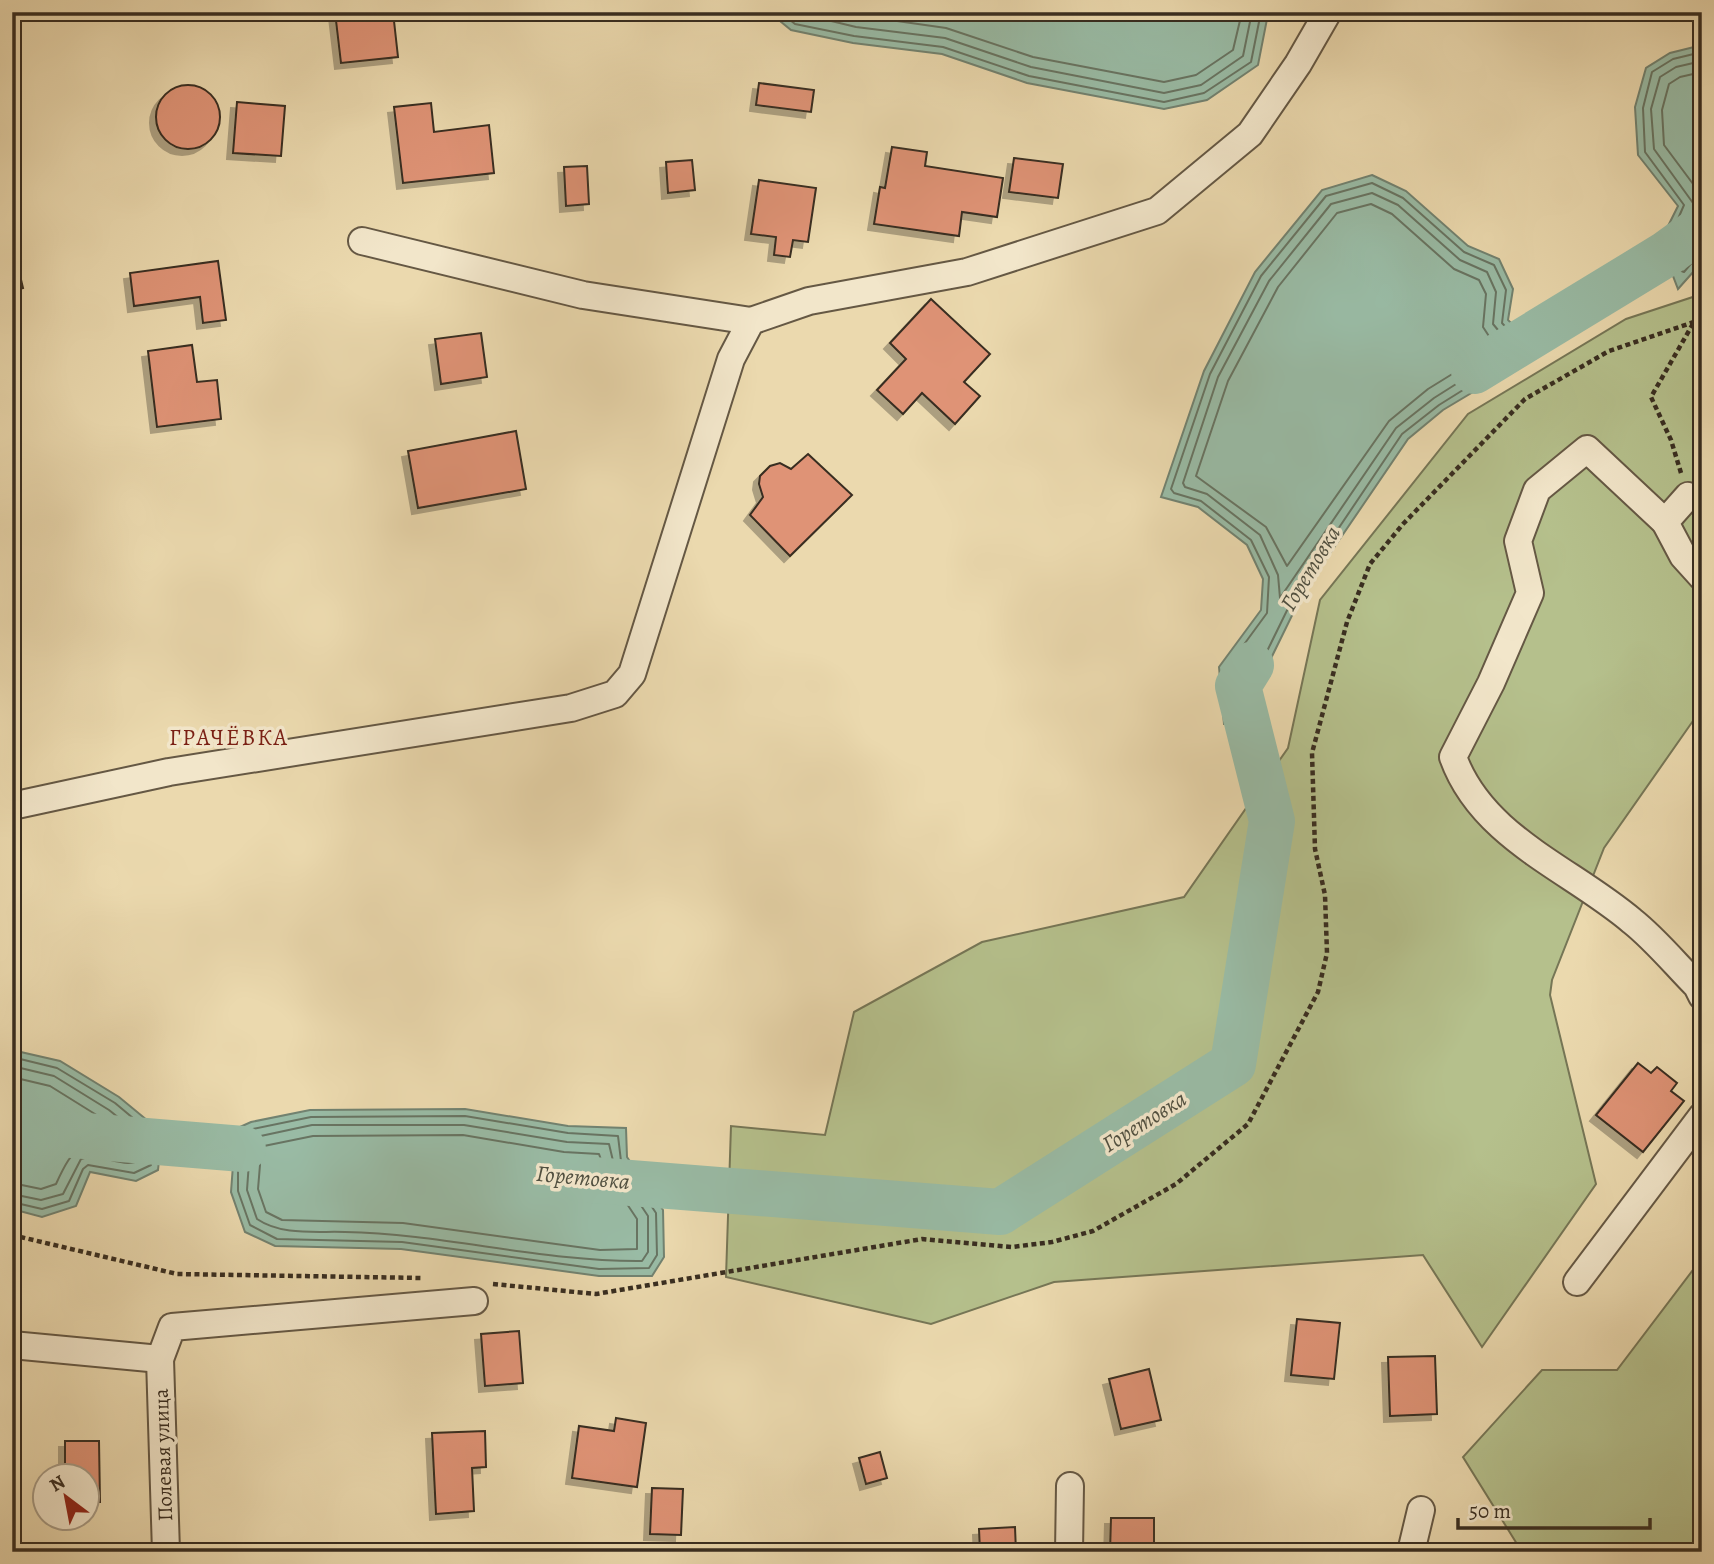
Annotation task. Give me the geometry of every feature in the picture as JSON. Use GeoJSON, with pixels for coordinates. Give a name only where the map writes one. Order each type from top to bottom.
{"type":"FeatureCollection","features":[{"type":"Feature","properties":{"kind":"street"},"geometry":{"type":"LineString","coordinates":[[362,241],[583,295],[751,321],[809,301],[967,272],[1157,211],[1250,134],[1298,64],[1328,12]]}},
{"type":"Feature","properties":{"kind":"street"},"geometry":{"type":"LineString","coordinates":[[12,806],[169,772],[571,708],[615,694],[632,674],[731,359],[751,321]]}},
{"type":"Feature","properties":{"kind":"street"},"geometry":{"type":"LineString","coordinates":[[1702,577],[1683,556],[1665,522],[1587,449],[1537,490],[1518,541],[1530,593],[1491,683],[1453,757],[1463,785],[1531,852],[1632,920],[1697,986],[1702,996]]}},
{"type":"Feature","properties":{"kind":"street"},"geometry":{"type":"LineString","coordinates":[[1665,522],[1695,499]]}},
{"type":"Feature","properties":{"kind":"street"},"geometry":{"type":"LineString","coordinates":[[1577,1282],[1702,1116]]}},
{"type":"Feature","properties":{"kind":"street"},"geometry":{"type":"LineString","coordinates":[[12,1345],[160,1359],[172,1328],[480,1292]]}},
{"type":"Feature","properties":{"kind":"street","name":"Полевая улица"},"geometry":{"type":"LineString","coordinates":[[160,1359],[166,1552]]}},
{"type":"Feature","properties":{"kind":"street"},"geometry":{"type":"LineString","coordinates":[[1069,1552],[1070,1486]]}},
{"type":"Feature","properties":{"kind":"street"},"geometry":{"type":"LineString","coordinates":[[1411,1552],[1421,1510]]}},
{"type":"Feature","properties":{"kind":"path"},"geometry":{"type":"LineString","coordinates":[[1695,499],[1651,397],[1695,322],[1702,316]]}},
{"type":"Feature","properties":{"kind":"path"},"geometry":{"type":"LineString","coordinates":[[480,1292],[596,1294],[922,1239],[1012,1247],[1052,1242],[1093,1231],[1176,1184],[1248,1124],[1318,992],[1326,941],[1325,895],[1315,849],[1312,753],[1347,622],[1370,564],[1403,524],[1525,399],[1609,351],[1695,322]]}},
{"type":"Feature","properties":{"kind":"path"},"geometry":{"type":"LineString","coordinates":[[12,1235],[177,1274],[431,1279]]}},
{"type":"Feature","properties":{"kind":"shaded area"},"geometry":{"type":"Polygon","coordinates":[[[1702,294],[1702,708],[1604,848],[1552,980],[1550,995],[1596,1184],[1482,1347],[1423,1255],[1054,1282],[931,1324],[726,1277],[731,1126],[825,1135],[854,1012],[982,942],[1184,897],[1288,748],[1320,600],[1468,414],[1626,319],[1702,294]]]}},
{"type":"Feature","properties":{"kind":"shaded area"},"geometry":{"type":"Polygon","coordinates":[[[1702,1258],[1702,1552],[1522,1552],[1463,1457],[1542,1370],[1617,1370],[1702,1258]]]}},
{"type":"Feature","properties":{"kind":"water"},"geometry":{"type":"Polygon","coordinates":[[[769,12],[1268,14],[1258,65],[1207,100],[1164,109],[1027,83],[942,54],[853,43],[791,30],[769,12]]]}},
{"type":"Feature","properties":{"kind":"water"},"geometry":{"type":"Polygon","coordinates":[[[1702,45],[1702,262],[1678,289],[1660,242],[1678,206],[1638,155],[1635,107],[1646,68],[1670,53],[1702,45]]]}},
{"type":"Feature","properties":{"kind":"water"},"geometry":{"type":"Polygon","coordinates":[[[1372,175],[1406,191],[1468,246],[1499,259],[1513,289],[1508,320],[1540,352],[1443,410],[1408,439],[1303,593],[1255,691],[1247,722],[1224,724],[1219,667],[1261,610],[1263,579],[1247,545],[1198,507],[1161,497],[1204,371],[1255,272],[1322,190],[1372,175]]]}},
{"type":"Feature","properties":{"kind":"water"},"geometry":{"type":"Polygon","coordinates":[[[12,1050],[60,1061],[119,1097],[159,1130],[161,1142],[158,1170],[136,1181],[90,1172],[76,1206],[42,1217],[12,1209],[12,1050]]]}},
{"type":"Feature","properties":{"kind":"water"},"geometry":{"type":"Polygon","coordinates":[[[465,1109],[568,1126],[626,1128],[627,1157],[663,1210],[664,1257],[652,1276],[599,1276],[401,1249],[275,1246],[245,1232],[231,1192],[233,1165],[218,1161],[182,1161],[180,1143],[185,1131],[220,1136],[251,1122],[310,1110],[465,1109]]]}},
{"type":"Feature","properties":{"kind":"building"},"geometry":{"type":"Polygon","coordinates":[[[335,12],[393,12],[398,57],[341,63],[335,12]]]}},
{"type":"Feature","properties":{"kind":"building"},"geometry":{"type":"Polygon","coordinates":[[[759,83],[814,90],[811,112],[756,105],[759,83]]]}},
{"type":"Feature","properties":{"kind":"building"},"geometry":{"type":"Polygon","coordinates":[[[188,85],[200,87],[211,94],[218,105],[218,129],[211,140],[200,147],[188,149],[176,147],[165,140],[158,129],[156,117],[158,105],[165,94],[176,87],[188,85]]]}},
{"type":"Feature","properties":{"kind":"building"},"geometry":{"type":"Polygon","coordinates":[[[237,102],[285,106],[281,156],[233,153],[237,102]]]}},
{"type":"Feature","properties":{"kind":"building"},"geometry":{"type":"Polygon","coordinates":[[[431,103],[434,132],[489,125],[494,173],[403,183],[394,107],[431,103]]]}},
{"type":"Feature","properties":{"kind":"building"},"geometry":{"type":"Polygon","coordinates":[[[892,147],[927,152],[925,166],[1003,178],[997,217],[962,212],[959,236],[874,224],[880,187],[885,188],[892,147]]]}},
{"type":"Feature","properties":{"kind":"building"},"geometry":{"type":"Polygon","coordinates":[[[1014,158],[1063,164],[1058,198],[1009,192],[1014,158]]]}},
{"type":"Feature","properties":{"kind":"building"},"geometry":{"type":"Polygon","coordinates":[[[692,160],[695,190],[668,193],[666,162],[692,160]]]}},
{"type":"Feature","properties":{"kind":"building"},"geometry":{"type":"Polygon","coordinates":[[[587,166],[589,204],[566,206],[564,167],[587,166]]]}},
{"type":"Feature","properties":{"kind":"building"},"geometry":{"type":"Polygon","coordinates":[[[759,180],[816,188],[808,242],[793,240],[790,257],[774,255],[776,237],[751,234],[759,180]]]}},
{"type":"Feature","properties":{"kind":"building"},"geometry":{"type":"Polygon","coordinates":[[[12,242],[23,288],[12,291],[12,242]]]}},
{"type":"Feature","properties":{"kind":"building"},"geometry":{"type":"Polygon","coordinates":[[[218,261],[226,320],[203,323],[200,297],[134,306],[130,273],[218,261]]]}},
{"type":"Feature","properties":{"kind":"building"},"geometry":{"type":"Polygon","coordinates":[[[931,299],[990,354],[964,382],[980,396],[955,424],[922,393],[903,414],[877,390],[906,359],[890,343],[931,299]]]}},
{"type":"Feature","properties":{"kind":"building"},"geometry":{"type":"Polygon","coordinates":[[[481,333],[487,377],[441,384],[435,339],[481,333]]]}},
{"type":"Feature","properties":{"kind":"building"},"geometry":{"type":"Polygon","coordinates":[[[192,345],[197,382],[217,380],[221,419],[157,427],[148,351],[192,345]]]}},
{"type":"Feature","properties":{"kind":"building"},"geometry":{"type":"Polygon","coordinates":[[[516,431],[526,489],[418,508],[408,451],[516,431]]]}},
{"type":"Feature","properties":{"kind":"building"},"geometry":{"type":"Polygon","coordinates":[[[808,454],[852,495],[790,556],[750,515],[763,497],[759,484],[760,476],[770,466],[780,463],[791,469],[808,454]]]}},
{"type":"Feature","properties":{"kind":"building"},"geometry":{"type":"Polygon","coordinates":[[[1638,1063],[1651,1073],[1657,1067],[1677,1083],[1671,1091],[1684,1101],[1643,1152],[1596,1115],[1638,1063]]]}},
{"type":"Feature","properties":{"kind":"building"},"geometry":{"type":"Polygon","coordinates":[[[1297,1319],[1340,1323],[1334,1379],[1291,1375],[1297,1319]]]}},
{"type":"Feature","properties":{"kind":"building"},"geometry":{"type":"Polygon","coordinates":[[[519,1331],[523,1383],[485,1386],[481,1334],[519,1331]]]}},
{"type":"Feature","properties":{"kind":"building"},"geometry":{"type":"Polygon","coordinates":[[[1435,1356],[1437,1414],[1390,1416],[1388,1357],[1435,1356]]]}},
{"type":"Feature","properties":{"kind":"building"},"geometry":{"type":"Polygon","coordinates":[[[1149,1369],[1161,1420],[1121,1429],[1109,1379],[1149,1369]]]}},
{"type":"Feature","properties":{"kind":"building"},"geometry":{"type":"Polygon","coordinates":[[[616,1418],[646,1423],[637,1487],[572,1478],[579,1426],[614,1431],[616,1418]]]}},
{"type":"Feature","properties":{"kind":"building"},"geometry":{"type":"Polygon","coordinates":[[[485,1431],[486,1467],[472,1468],[474,1511],[436,1514],[432,1433],[485,1431]]]}},
{"type":"Feature","properties":{"kind":"building"},"geometry":{"type":"Polygon","coordinates":[[[65,1441],[99,1441],[99,1462],[65,1462],[65,1441]]]}},
{"type":"Feature","properties":{"kind":"building"},"geometry":{"type":"Polygon","coordinates":[[[880,1452],[887,1478],[866,1484],[859,1458],[880,1452]]]}},
{"type":"Feature","properties":{"kind":"building"},"geometry":{"type":"Polygon","coordinates":[[[652,1488],[683,1489],[681,1535],[650,1534],[652,1488]]]}},
{"type":"Feature","properties":{"kind":"building"},"geometry":{"type":"Polygon","coordinates":[[[1111,1518],[1154,1518],[1154,1552],[1110,1552],[1111,1518]]]}},
{"type":"Feature","properties":{"kind":"building"},"geometry":{"type":"Polygon","coordinates":[[[1015,1527],[1016,1552],[980,1552],[979,1529],[1015,1527]]]}},
{"type":"Feature","properties":{"kind":"building"},"geometry":{"type":"Polygon","coordinates":[[[251,1548],[251,1552],[193,1552],[193,1551],[251,1548]]]}},
{"type":"Feature","properties":{"kind":"building"},"geometry":{"type":"Polygon","coordinates":[[[100,1550],[100,1552],[54,1552],[100,1550]]]}},
{"type":"Feature","properties":{"kind":"waterway","name":"Горетовка"},"geometry":{"type":"LineString","coordinates":[[1474,371],[1666,254],[1702,228]]}},
{"type":"Feature","properties":{"kind":"waterway","name":"Горетовка"},"geometry":{"type":"LineString","coordinates":[[580,1179],[1000,1212],[1233,1064],[1272,821],[1238,686],[1251,665]]}},
{"type":"Feature","properties":{"kind":"waterway","name":"Горетовка"},"geometry":{"type":"LineString","coordinates":[[12,1130],[243,1149]]}},
{"type":"Feature","properties":{"kind":"district","name":"ГРАЧЁВКА"},"geometry":{"type":"Point","coordinates":[229,737]}}]}
